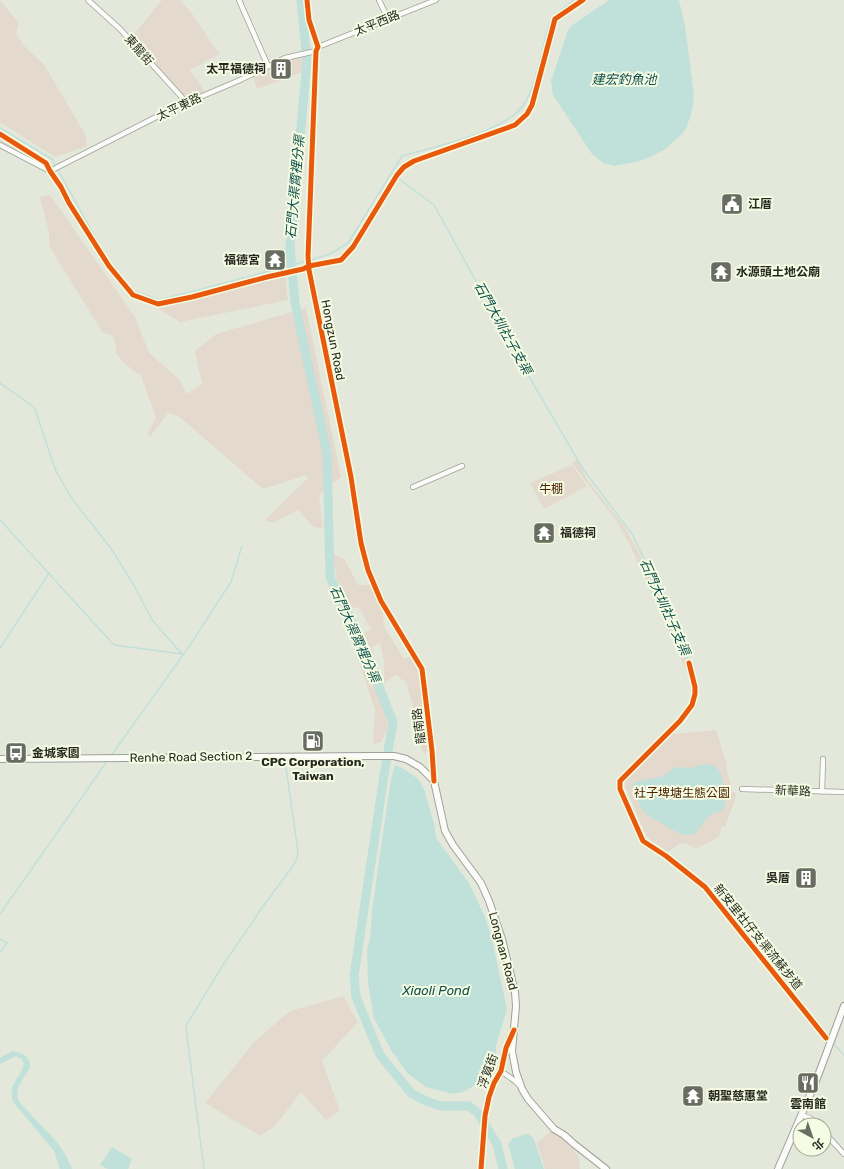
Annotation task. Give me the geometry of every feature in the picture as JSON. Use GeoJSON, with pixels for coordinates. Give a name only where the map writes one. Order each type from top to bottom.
{"type":"FeatureCollection","features":[{"type":"Feature","properties":{"kind":"main road","name":"Renhe Road Section 2"},"geometry":{"type":"LineString","coordinates":[[0,759],[392,756],[406,759],[420,767],[434,781]]}},
{"type":"Feature","properties":{"kind":"main road","name":"Longnan Road"},"geometry":{"type":"LineString","coordinates":[[434,781],[445,831],[453,845],[481,883],[502,938],[515,992],[516,1006],[512,1051],[516,1072],[522,1088],[528,1099],[554,1129],[564,1135],[606,1169]]}},
{"type":"Feature","properties":{"kind":"main road"},"geometry":{"type":"LineString","coordinates":[[778,1169],[816,1080],[844,1006]]}},
{"type":"Feature","properties":{"kind":"street","name":"東龍街"},"geometry":{"type":"LineString","coordinates":[[89,0],[120,29],[187,103]]}},
{"type":"Feature","properties":{"kind":"street"},"geometry":{"type":"LineString","coordinates":[[239,0],[268,66]]}},
{"type":"Feature","properties":{"kind":"street","name":"Hongzun Road"},"geometry":{"type":"LineString","coordinates":[[307,0],[317,49],[308,256],[309,264],[351,477],[361,543],[368,570],[381,601],[422,669]]}},
{"type":"Feature","properties":{"kind":"street"},"geometry":{"type":"LineString","coordinates":[[379,0],[388,19]]}},
{"type":"Feature","properties":{"kind":"street","name":"太平西路"},"geometry":{"type":"LineString","coordinates":[[317,49],[436,0]]}},
{"type":"Feature","properties":{"kind":"street"},"geometry":{"type":"LineString","coordinates":[[536,92],[555,19],[583,0]]}},
{"type":"Feature","properties":{"kind":"street","name":"太平東路"},"geometry":{"type":"LineString","coordinates":[[0,145],[51,170],[187,103],[240,80],[285,58],[317,49]]}},
{"type":"Feature","properties":{"kind":"street"},"geometry":{"type":"LineString","coordinates":[[274,276],[303,269],[309,264],[341,260],[353,247],[393,181]]}},
{"type":"Feature","properties":{"kind":"street"},"geometry":{"type":"LineString","coordinates":[[413,487],[462,466]]}},
{"type":"Feature","properties":{"kind":"street","name":"龍南路"},"geometry":{"type":"LineString","coordinates":[[422,669],[432,751],[434,781]]}},
{"type":"Feature","properties":{"kind":"street"},"geometry":{"type":"LineString","coordinates":[[822,792],[823,759]]}},
{"type":"Feature","properties":{"kind":"street","name":"新華路"},"geometry":{"type":"LineString","coordinates":[[742,789],[844,792]]}},
{"type":"Feature","properties":{"kind":"street","name":"浮筧街"},"geometry":{"type":"LineString","coordinates":[[483,1143],[485,1116],[489,1097],[494,1083],[501,1071],[506,1048],[514,1030]]}},
{"type":"Feature","properties":{"kind":"street"},"geometry":{"type":"LineString","coordinates":[[501,1071],[522,1088]]}},
{"type":"Feature","properties":{"kind":"street"},"geometry":{"type":"LineString","coordinates":[[800,1115],[807,1117]]}},
{"type":"Feature","properties":{"kind":"street"},"geometry":{"type":"LineString","coordinates":[[832,1141],[844,1154]]}},
{"type":"Feature","properties":{"kind":"green space"},"geometry":{"type":"Polygon","coordinates":[[[0,0],[19,23],[16,34],[26,48],[43,63],[85,134],[87,146],[55,157],[0,122],[0,0]]]}},
{"type":"Feature","properties":{"kind":"green space"},"geometry":{"type":"Polygon","coordinates":[[[162,0],[180,0],[191,12],[219,54],[190,70],[205,92],[186,101],[130,39],[162,0]]]}},
{"type":"Feature","properties":{"kind":"green space"},"geometry":{"type":"Polygon","coordinates":[[[305,54],[305,71],[257,89],[252,75],[268,69],[279,75],[285,72],[285,62],[305,54]]]}},
{"type":"Feature","properties":{"kind":"green space"},"geometry":{"type":"Polygon","coordinates":[[[0,136],[16,146],[17,149],[13,151],[0,142],[0,136]]]}},
{"type":"Feature","properties":{"kind":"green space"},"geometry":{"type":"Polygon","coordinates":[[[50,195],[135,317],[149,353],[179,379],[186,394],[202,384],[195,351],[216,334],[306,308],[341,477],[319,495],[323,528],[314,527],[298,510],[272,523],[265,520],[308,478],[306,475],[263,489],[177,415],[168,413],[150,437],[148,433],[156,417],[141,376],[125,364],[116,354],[116,345],[112,335],[103,333],[49,246],[49,233],[40,197],[50,195]]]}},
{"type":"Feature","properties":{"kind":"green space"},"geometry":{"type":"Polygon","coordinates":[[[285,277],[288,300],[180,322],[158,308],[168,304],[285,277]]]}},
{"type":"Feature","properties":{"kind":"green space"},"geometry":{"type":"Polygon","coordinates":[[[577,460],[587,479],[626,529],[645,565],[669,614],[683,648],[694,680],[694,694],[691,681],[663,617],[664,615],[631,547],[619,526],[620,525],[572,463],[577,460]]]}},
{"type":"Feature","properties":{"kind":"green space","name":"牛棚"},"geometry":{"type":"Polygon","coordinates":[[[572,465],[587,486],[544,509],[530,483],[572,465]]]}},
{"type":"Feature","properties":{"kind":"green space"},"geometry":{"type":"Polygon","coordinates":[[[333,553],[345,560],[358,585],[369,585],[382,607],[384,626],[403,658],[410,657],[420,674],[430,741],[425,755],[418,741],[416,718],[406,682],[395,675],[384,684],[384,660],[380,643],[372,647],[388,727],[382,741],[373,745],[375,710],[351,639],[371,629],[359,608],[350,607],[336,577],[333,553]]]}},
{"type":"Feature","properties":{"kind":"green space","name":"社子埤塘生態公園"},"geometry":{"type":"Polygon","coordinates":[[[716,730],[727,765],[732,791],[737,794],[725,827],[722,826],[719,837],[696,849],[687,844],[681,843],[667,854],[663,851],[664,849],[646,835],[625,786],[626,779],[673,733],[716,730]]]}},
{"type":"Feature","properties":{"kind":"green space"},"geometry":{"type":"Polygon","coordinates":[[[343,996],[358,1022],[322,1061],[340,1111],[326,1120],[301,1092],[276,1125],[260,1136],[205,1103],[254,1042],[290,1011],[343,996]]]}},
{"type":"Feature","properties":{"kind":"green space"},"geometry":{"type":"Polygon","coordinates":[[[551,1131],[563,1138],[578,1156],[580,1169],[545,1169],[537,1143],[551,1131]]]}},
{"type":"Feature","properties":{"kind":"water","name":"建宏釣魚池"},"geometry":{"type":"Polygon","coordinates":[[[609,0],[679,0],[685,26],[694,95],[692,111],[687,126],[683,133],[664,150],[636,162],[614,166],[603,163],[592,154],[553,95],[551,81],[567,33],[571,26],[609,0]]]}},
{"type":"Feature","properties":{"kind":"water"},"geometry":{"type":"Polygon","coordinates":[[[704,764],[713,766],[720,772],[724,788],[725,804],[723,810],[709,817],[693,835],[680,834],[647,815],[642,809],[632,787],[635,782],[661,777],[676,767],[690,768],[704,764]]]}},
{"type":"Feature","properties":{"kind":"water","name":"Xiaoli Pond"},"geometry":{"type":"Polygon","coordinates":[[[395,765],[404,769],[418,779],[424,789],[434,824],[436,838],[469,883],[485,917],[491,935],[507,1009],[496,1045],[495,1069],[477,1084],[463,1092],[453,1094],[426,1087],[407,1073],[391,1050],[374,1018],[368,983],[367,950],[370,939],[372,910],[391,779],[395,765]]]}},
{"type":"Feature","properties":{"kind":"water"},"geometry":{"type":"Polygon","coordinates":[[[12,1051],[26,1056],[30,1064],[30,1068],[18,1088],[17,1092],[19,1101],[56,1141],[68,1159],[72,1169],[60,1169],[54,1151],[13,1102],[13,1085],[24,1063],[22,1059],[16,1056],[0,1064],[0,1058],[12,1051]]]}},
{"type":"Feature","properties":{"kind":"water"},"geometry":{"type":"Polygon","coordinates":[[[529,1134],[534,1139],[544,1169],[515,1169],[508,1144],[512,1139],[529,1134]]]}},
{"type":"Feature","properties":{"kind":"water"},"geometry":{"type":"Polygon","coordinates":[[[112,1147],[132,1159],[128,1169],[108,1169],[100,1165],[112,1147]]]}},
{"type":"Feature","properties":{"kind":"waterway","name":"石門大渠霄裡分渠"},"geometry":{"type":"LineString","coordinates":[[301,0],[307,61],[290,247],[295,303],[327,453],[330,577],[357,632],[393,722],[354,976],[356,997],[380,1055],[411,1093],[440,1106],[469,1106],[478,1113],[497,1144],[503,1169]]}},
{"type":"Feature","properties":{"kind":"waterway"},"geometry":{"type":"LineString","coordinates":[[310,260],[330,254],[348,243],[402,156],[468,137],[502,123],[515,114],[524,104],[533,85],[551,20],[574,0]]}},
{"type":"Feature","properties":{"kind":"waterway"},"geometry":{"type":"LineString","coordinates":[[0,128],[52,159],[112,268],[134,291],[159,300],[307,261]]}},
{"type":"Feature","properties":{"kind":"waterway","name":"石門大圳社子支渠"},"geometry":{"type":"LineString","coordinates":[[391,173],[434,205],[524,368],[583,469],[632,534],[680,635],[697,686],[696,703],[681,724],[622,781],[623,789],[645,839],[706,886],[829,1039]]}},
{"type":"Feature","properties":{"kind":"waterway"},"geometry":{"type":"LineString","coordinates":[[0,383],[34,407],[56,471],[70,496],[112,550],[135,587],[152,620],[183,655]]}},
{"type":"Feature","properties":{"kind":"waterway"},"geometry":{"type":"LineString","coordinates":[[0,520],[114,645],[182,654]]}},
{"type":"Feature","properties":{"kind":"waterway"},"geometry":{"type":"LineString","coordinates":[[110,757],[186,651],[231,582],[242,546]]}},
{"type":"Feature","properties":{"kind":"waterway"},"geometry":{"type":"LineString","coordinates":[[0,648],[49,573]]}},
{"type":"Feature","properties":{"kind":"waterway"},"geometry":{"type":"LineString","coordinates":[[0,914],[108,760]]}},
{"type":"Feature","properties":{"kind":"waterway"},"geometry":{"type":"LineString","coordinates":[[204,1169],[186,1028],[223,965],[293,866],[297,858],[298,851],[285,761]]}},
{"type":"Feature","properties":{"kind":"waterway"},"geometry":{"type":"LineString","coordinates":[[0,939],[7,943],[0,952]]}},
{"type":"Feature","properties":{"kind":"waterway"},"geometry":{"type":"LineString","coordinates":[[833,1043],[844,1055]]}},
{"type":"Feature","properties":{"kind":"cycle path"},"geometry":{"type":"LineString","coordinates":[[307,0],[309,20],[318,47],[316,51],[308,256],[309,270],[351,477],[361,543],[368,570],[381,601],[422,669],[432,751],[434,781]]}},
{"type":"Feature","properties":{"kind":"cycle path"},"geometry":{"type":"LineString","coordinates":[[0,134],[46,163],[69,203],[109,266],[133,295],[158,304],[192,297],[303,269],[309,266],[341,260],[353,247],[397,175],[404,167],[414,161],[515,125],[527,114],[532,105],[555,19],[583,0]]}},
{"type":"Feature","properties":{"kind":"cycle path","name":"新安里社仔支渠流蘇步道"},"geometry":{"type":"LineString","coordinates":[[689,663],[695,687],[692,705],[680,721],[620,781],[620,789],[643,841],[666,856],[705,887],[826,1038]]}},
{"type":"Feature","properties":{"kind":"cycle path"},"geometry":{"type":"LineString","coordinates":[[481,1169],[485,1116],[489,1097],[494,1083],[501,1071],[506,1048],[514,1030]]}},
{"type":"Feature","properties":{"kind":"place","name":"太平福德祠"},"geometry":{"type":"Point","coordinates":[281,69]}},
{"type":"Feature","properties":{"kind":"place","name":"江厝"},"geometry":{"type":"Point","coordinates":[732,204]}},
{"type":"Feature","properties":{"kind":"place","name":"福德宮"},"geometry":{"type":"Point","coordinates":[275,260]}},
{"type":"Feature","properties":{"kind":"place","name":"水源頭土地公廟"},"geometry":{"type":"Point","coordinates":[721,272]}},
{"type":"Feature","properties":{"kind":"place","name":"福德祠"},"geometry":{"type":"Point","coordinates":[544,533]}},
{"type":"Feature","properties":{"kind":"place","name":"CPC Corporation, Taiwan"},"geometry":{"type":"Point","coordinates":[313,741]}},
{"type":"Feature","properties":{"kind":"place","name":"金城家園"},"geometry":{"type":"Point","coordinates":[16,753]}},
{"type":"Feature","properties":{"kind":"place","name":"吳厝"},"geometry":{"type":"Point","coordinates":[806,878]}},
{"type":"Feature","properties":{"kind":"place","name":"雲南館"},"geometry":{"type":"Point","coordinates":[808,1083]}},
{"type":"Feature","properties":{"kind":"place","name":"朝聖慈惠堂"},"geometry":{"type":"Point","coordinates":[693,1096]}}]}
